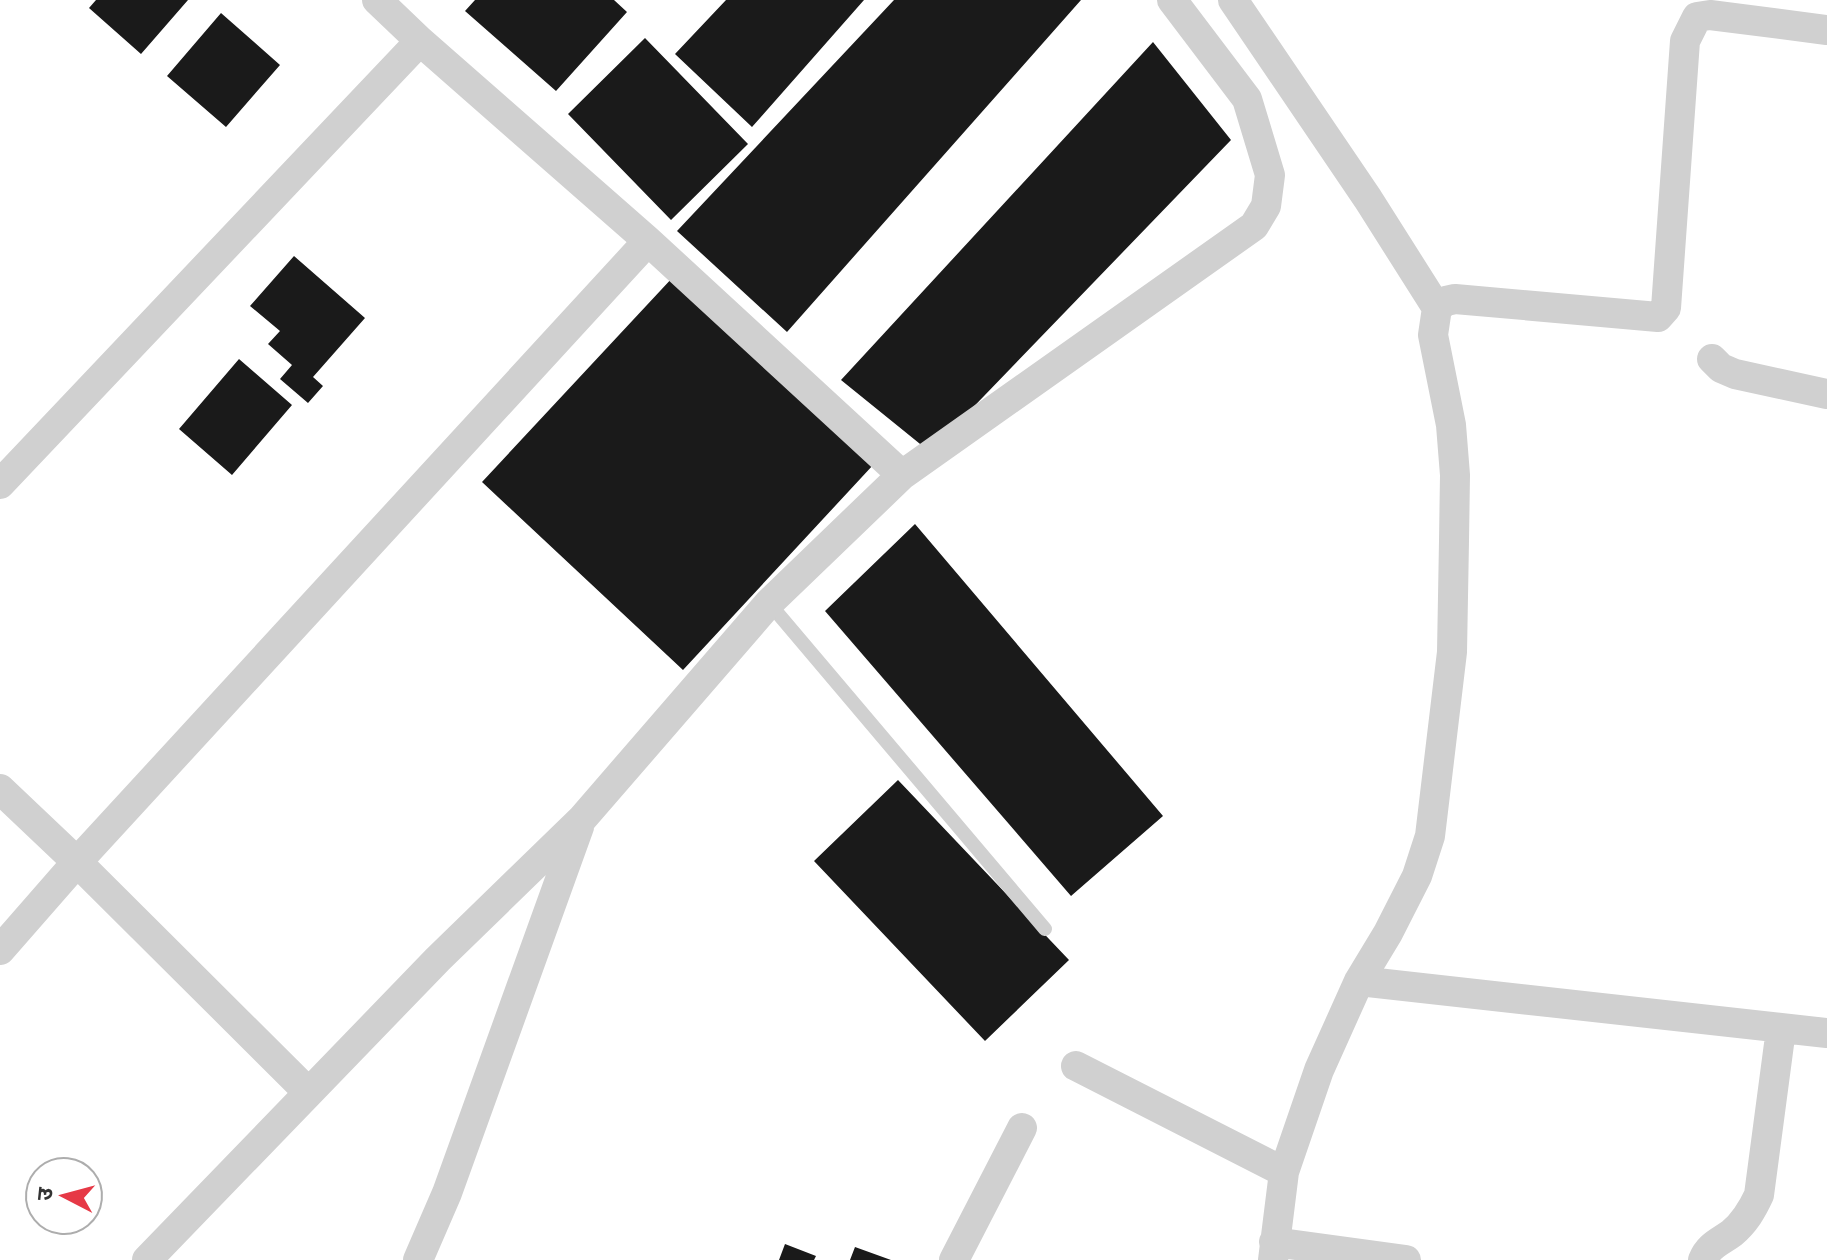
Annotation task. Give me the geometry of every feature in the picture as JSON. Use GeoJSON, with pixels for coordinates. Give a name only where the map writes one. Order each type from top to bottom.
{"type":"FeatureCollection","features":[{"type":"Feature","properties":{"kind":"street"},"geometry":{"type":"LineString","coordinates":[[377,0],[648,241],[902,475]]}},
{"type":"Feature","properties":{"kind":"street"},"geometry":{"type":"LineString","coordinates":[[147,1260],[438,959],[582,819],[769,603],[902,475],[1254,226],[1266,206],[1270,175],[1247,99],[1172,0]]}},
{"type":"Feature","properties":{"kind":"street"},"geometry":{"type":"LineString","coordinates":[[1233,0],[1368,199],[1437,308],[1433,335],[1451,425],[1455,475],[1452,652],[1430,836],[1417,876],[1359,981],[1319,1070],[1284,1172],[1274,1251],[1406,1260]]}},
{"type":"Feature","properties":{"kind":"street"},"geometry":{"type":"LineString","coordinates":[[1437,308],[1455,299],[1658,317],[1666,308],[1685,41],[1689,29],[1697,17],[1710,15],[1827,30]]}},
{"type":"Feature","properties":{"kind":"street"},"geometry":{"type":"LineString","coordinates":[[0,484],[420,41]]}},
{"type":"Feature","properties":{"kind":"street"},"geometry":{"type":"LineString","coordinates":[[0,950],[77,862],[648,241]]}},
{"type":"Feature","properties":{"kind":"street"},"geometry":{"type":"LineString","coordinates":[[1712,359],[1721,368],[1735,374],[1827,394]]}},
{"type":"Feature","properties":{"kind":"street"},"geometry":{"type":"LineString","coordinates":[[0,789],[308,1092]]}},
{"type":"Feature","properties":{"kind":"street"},"geometry":{"type":"LineString","coordinates":[[418,1260],[447,1193],[582,819]]}},
{"type":"Feature","properties":{"kind":"street"},"geometry":{"type":"LineString","coordinates":[[1359,981],[1827,1033]]}},
{"type":"Feature","properties":{"kind":"street"},"geometry":{"type":"LineString","coordinates":[[1703,1260],[1713,1244],[1731,1233],[1750,1214],[1759,1195],[1781,1029]]}},
{"type":"Feature","properties":{"kind":"street"},"geometry":{"type":"LineString","coordinates":[[1076,1066],[1284,1172]]}},
{"type":"Feature","properties":{"kind":"street"},"geometry":{"type":"LineString","coordinates":[[954,1260],[1022,1128]]}},
{"type":"Feature","properties":{"kind":"lane"},"geometry":{"type":"LineString","coordinates":[[769,603],[1045,929]]}},
{"type":"Feature","properties":{"kind":"building"},"geometry":{"type":"Polygon","coordinates":[[[96,0],[188,0],[141,54],[89,8],[96,0]]]}},
{"type":"Feature","properties":{"kind":"building"},"geometry":{"type":"Polygon","coordinates":[[[475,0],[614,0],[627,12],[556,91],[465,11],[475,0]]]}},
{"type":"Feature","properties":{"kind":"building"},"geometry":{"type":"Polygon","coordinates":[[[726,0],[864,0],[752,127],[675,54],[726,0]]]}},
{"type":"Feature","properties":{"kind":"building"},"geometry":{"type":"Polygon","coordinates":[[[894,0],[1081,0],[787,332],[677,231],[894,0]]]}},
{"type":"Feature","properties":{"kind":"building"},"geometry":{"type":"Polygon","coordinates":[[[221,13],[280,65],[226,127],[167,76],[221,13]]]}},
{"type":"Feature","properties":{"kind":"building"},"geometry":{"type":"Polygon","coordinates":[[[645,38],[748,144],[671,220],[568,114],[645,38]]]}},
{"type":"Feature","properties":{"kind":"building"},"geometry":{"type":"Polygon","coordinates":[[[1153,42],[1231,140],[930,452],[841,380],[1153,42]]]}},
{"type":"Feature","properties":{"kind":"building"},"geometry":{"type":"Polygon","coordinates":[[[294,256],[365,318],[313,377],[323,386],[308,403],[280,379],[292,365],[268,344],[280,331],[250,306],[294,256]]]}},
{"type":"Feature","properties":{"kind":"building"},"geometry":{"type":"Polygon","coordinates":[[[674,276],[874,464],[683,670],[482,482],[674,276]]]}},
{"type":"Feature","properties":{"kind":"building"},"geometry":{"type":"Polygon","coordinates":[[[239,359],[292,405],[232,475],[179,429],[239,359]]]}},
{"type":"Feature","properties":{"kind":"building"},"geometry":{"type":"Polygon","coordinates":[[[915,524],[1163,816],[1071,896],[825,611],[915,524]]]}},
{"type":"Feature","properties":{"kind":"building"},"geometry":{"type":"Polygon","coordinates":[[[898,780],[1069,960],[985,1041],[814,861],[898,780]]]}},
{"type":"Feature","properties":{"kind":"building"},"geometry":{"type":"Polygon","coordinates":[[[785,1244],[816,1256],[814,1260],[779,1260],[785,1244]]]}},
{"type":"Feature","properties":{"kind":"building"},"geometry":{"type":"Polygon","coordinates":[[[855,1247],[891,1260],[850,1260],[855,1247]]]}}]}
